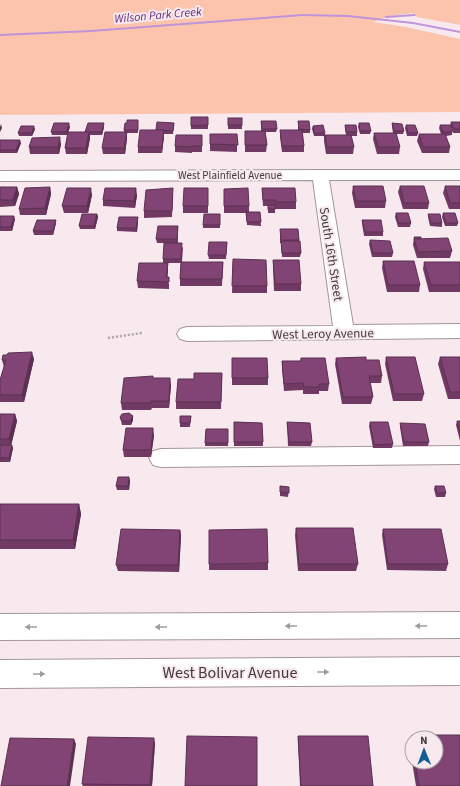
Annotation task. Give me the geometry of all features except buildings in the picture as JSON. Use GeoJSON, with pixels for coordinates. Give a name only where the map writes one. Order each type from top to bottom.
{"type":"FeatureCollection","features":[{"type":"Feature","properties":{"kind":"street","name":"South 16th Street"},"geometry":{"type":"LineString","coordinates":[[320,175],[344,332]]}},
{"type":"Feature","properties":{"kind":"street","name":"West Plainfield Avenue"},"geometry":{"type":"LineString","coordinates":[[0,176],[460,175]]}},
{"type":"Feature","properties":{"kind":"street","name":"West Leroy Avenue"},"geometry":{"type":"LineString","coordinates":[[187,334],[460,331]]}},
{"type":"Feature","properties":{"kind":"street"},"geometry":{"type":"LineString","coordinates":[[161,458],[460,454]]}},
{"type":"Feature","properties":{"kind":"street"},"geometry":{"type":"LineString","coordinates":[[0,627],[460,625]]}},
{"type":"Feature","properties":{"kind":"street","name":"West Bolivar Avenue"},"geometry":{"type":"LineString","coordinates":[[0,674],[460,671]]}},
{"type":"Feature","properties":{"kind":"path"},"geometry":{"type":"LineString","coordinates":[[108,338],[142,333]]}},
{"type":"Feature","properties":{"kind":"shaded area"},"geometry":{"type":"Polygon","coordinates":[[[0,0],[460,0],[460,25],[417,17],[413,13],[390,16],[373,22],[406,27],[460,39],[460,112],[0,115],[0,0]]]}},
{"type":"Feature","properties":{"kind":"waterway","name":"Wilson Park Creek"},"geometry":{"type":"LineString","coordinates":[[0,35],[91,31],[302,15],[348,16],[413,23],[460,32]]}},
{"type":"Feature","properties":{"kind":"waterway"},"geometry":{"type":"LineString","coordinates":[[386,17],[414,15]]}}]}
